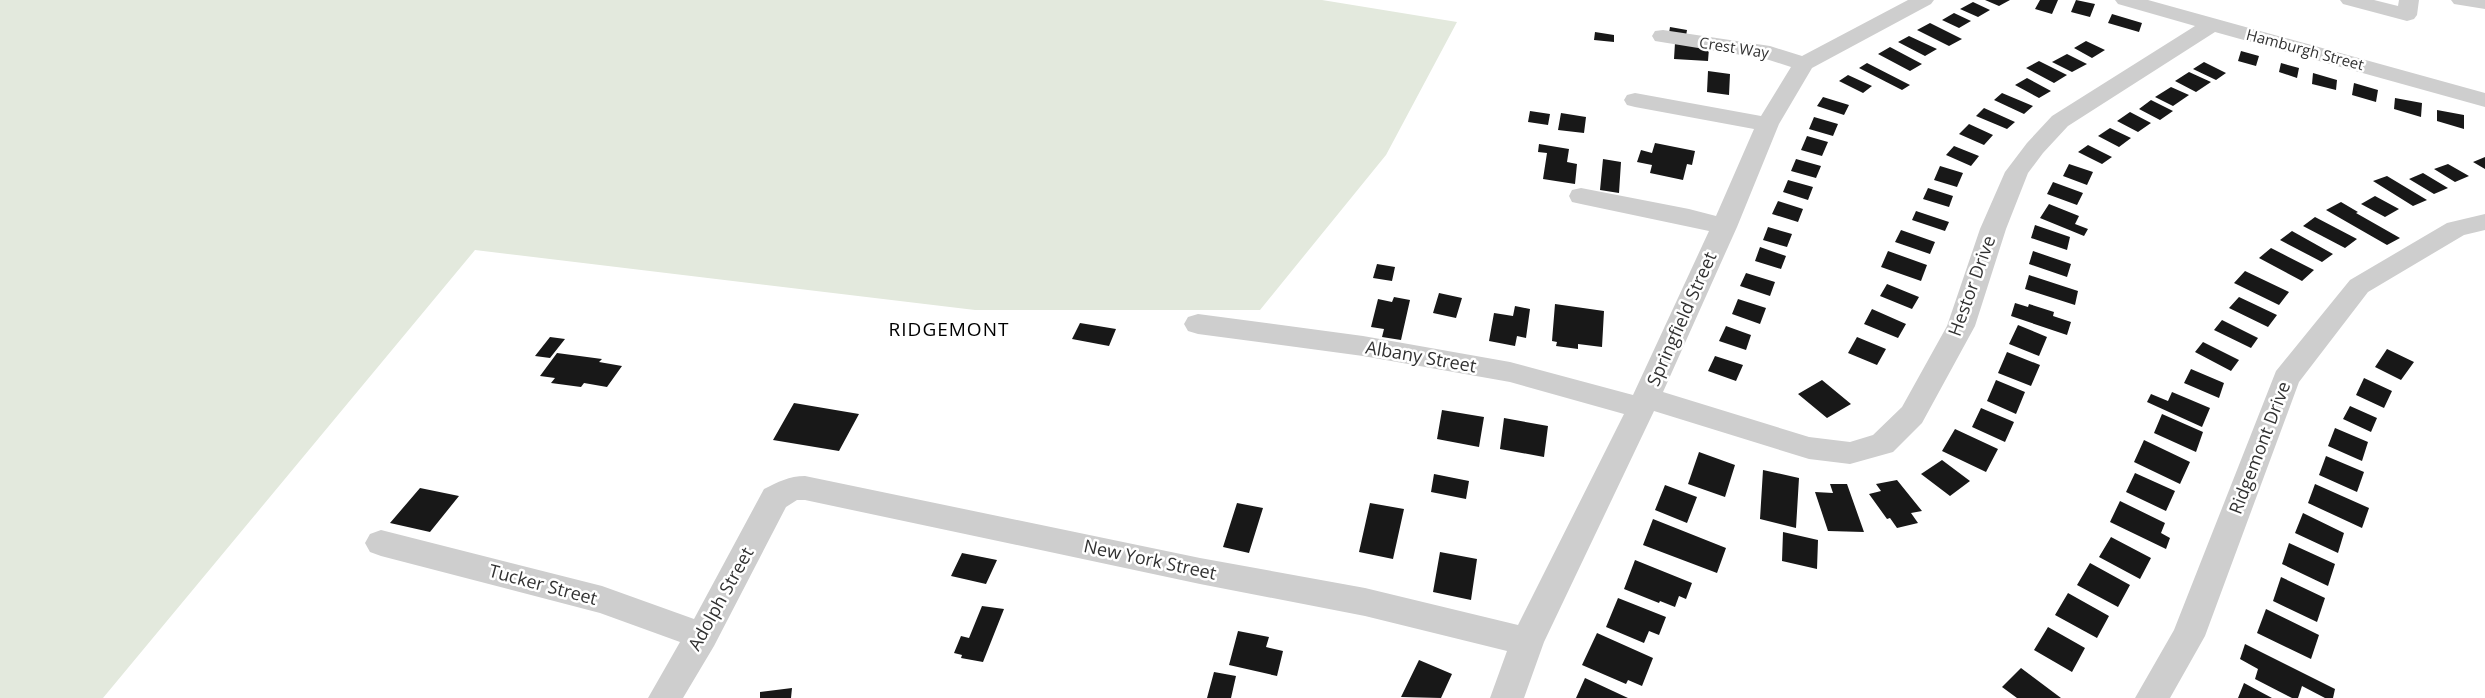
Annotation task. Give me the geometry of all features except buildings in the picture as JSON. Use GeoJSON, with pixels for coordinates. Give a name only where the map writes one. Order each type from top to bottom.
{"type":"FeatureCollection","features":[{"type":"Feature","properties":{"kind":"street"},"geometry":{"type":"LineString","coordinates":[[1804,64],[1924,0]]}},
{"type":"Feature","properties":{"kind":"street","name":"Hamburgh Street"},"geometry":{"type":"LineString","coordinates":[[2125,0],[2485,100]]}},
{"type":"Feature","properties":{"kind":"street"},"geometry":{"type":"LineString","coordinates":[[2350,0],[2407,15],[2408,0]]}},
{"type":"Feature","properties":{"kind":"street"},"geometry":{"type":"LineString","coordinates":[[2461,0],[2485,3]]}},
{"type":"Feature","properties":{"kind":"street","name":"Hestor Drive"},"geometry":{"type":"LineString","coordinates":[[1643,403],[1809,448],[1850,452],[1883,444],[1912,415],[1961,326],[1993,229],[2017,172],[2035,148],[2060,121],[2212,24]]}},
{"type":"Feature","properties":{"kind":"street","name":"Crest Way"},"geometry":{"type":"LineString","coordinates":[[1663,36],[1770,53],[1804,64]]}},
{"type":"Feature","properties":{"kind":"street","name":"Springfield Street"},"geometry":{"type":"LineString","coordinates":[[1507,698],[1527,642],[1643,403],[1724,227],[1767,124],[1804,64]]}},
{"type":"Feature","properties":{"kind":"street"},"geometry":{"type":"LineString","coordinates":[[1634,100],[1767,124]]}},
{"type":"Feature","properties":{"kind":"street"},"geometry":{"type":"LineString","coordinates":[[1581,196],[1724,227]]}},
{"type":"Feature","properties":{"kind":"street","name":"Ridgemont Drive"},"geometry":{"type":"LineString","coordinates":[[2152,698],[2188,636],[2286,378],[2359,286],[2456,229],[2485,222]]}},
{"type":"Feature","properties":{"kind":"street","name":"Albany Street"},"geometry":{"type":"LineString","coordinates":[[1198,324],[1364,346],[1510,372],[1643,403]]}},
{"type":"Feature","properties":{"kind":"street","name":"New York Street"},"geometry":{"type":"LineString","coordinates":[[775,498],[793,488],[804,488],[1200,571],[1365,602],[1527,642]]}},
{"type":"Feature","properties":{"kind":"street","name":"Adolph Street"},"geometry":{"type":"LineString","coordinates":[[665,698],[702,636],[775,498]]}},
{"type":"Feature","properties":{"kind":"street","name":"Tucker Street"},"geometry":{"type":"LineString","coordinates":[[381,543],[602,600],[702,636]]}},
{"type":"Feature","properties":{"kind":"shaded area"},"geometry":{"type":"Polygon","coordinates":[[[0,0],[1322,0],[1457,22],[1386,155],[1260,310],[975,310],[475,250],[103,698],[0,698],[0,0]]]}},
{"type":"Feature","properties":{"kind":"district","name":"RIDGEMONT"},"geometry":{"type":"Point","coordinates":[949,329]}}]}
